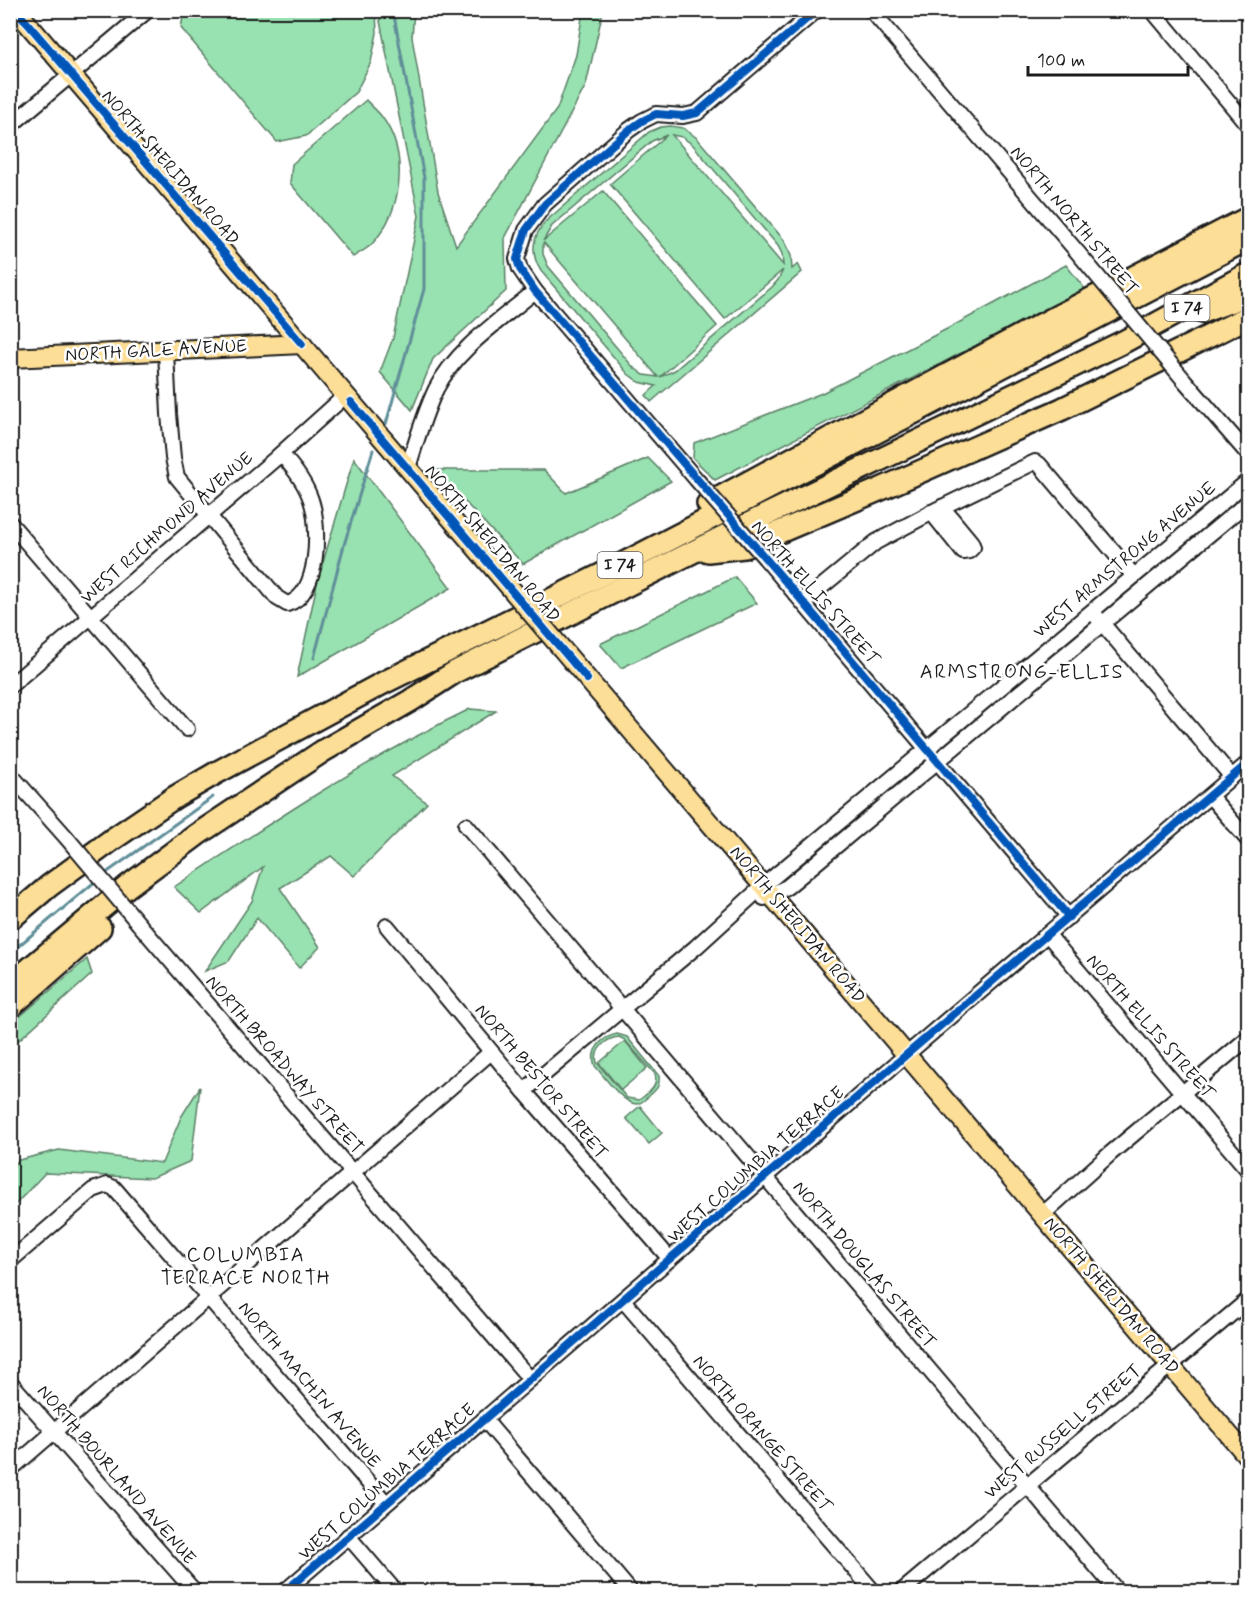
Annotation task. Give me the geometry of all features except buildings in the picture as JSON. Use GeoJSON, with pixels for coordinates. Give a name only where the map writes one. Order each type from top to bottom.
{"type":"FeatureCollection","features":[{"type":"Feature","properties":{"kind":"highway"},"geometry":{"type":"LineString","coordinates":[[609,571],[683,517],[1025,333],[1248,218]]}},
{"type":"Feature","properties":{"kind":"highway","name":"I 74"},"geometry":{"type":"LineString","coordinates":[[10,919],[49,886],[113,840],[175,797],[206,779],[383,683],[609,571],[1248,240]]}},
{"type":"Feature","properties":{"kind":"highway","name":"I 74"},"geometry":{"type":"LineString","coordinates":[[10,985],[128,886],[198,834],[323,751],[455,672],[768,514],[1125,341],[1248,274]]}},
{"type":"Feature","properties":{"kind":"highway"},"geometry":{"type":"LineString","coordinates":[[1125,341],[1248,295]]}},
{"type":"Feature","properties":{"kind":"highway"},"geometry":{"type":"LineString","coordinates":[[693,553],[744,547],[811,519],[1021,427],[1248,318]]}},
{"type":"Feature","properties":{"kind":"highway"},"geometry":{"type":"LineString","coordinates":[[10,1007],[116,914],[198,834]]}},
{"type":"Feature","properties":{"kind":"main road","name":"NORTH SHERIDAN ROAD"},"geometry":{"type":"LineString","coordinates":[[16,10],[768,890],[1248,1457]]}},
{"type":"Feature","properties":{"kind":"main road","name":"NORTH GALE AVENUE"},"geometry":{"type":"LineString","coordinates":[[10,358],[302,344]]}},
{"type":"Feature","properties":{"kind":"street"},"geometry":{"type":"LineString","coordinates":[[10,126],[148,10]]}},
{"type":"Feature","properties":{"kind":"street"},"geometry":{"type":"LineString","coordinates":[[408,468],[429,405],[436,389],[452,365],[463,352],[536,291],[520,269],[517,259],[526,230],[545,204],[642,121],[656,114],[692,115],[702,109],[818,10]]}},
{"type":"Feature","properties":{"kind":"street","name":"NORTH NORTH STREET"},"geometry":{"type":"LineString","coordinates":[[871,10],[1248,454]]}},
{"type":"Feature","properties":{"kind":"street"},"geometry":{"type":"LineString","coordinates":[[1152,10],[1248,124]]}},
{"type":"Feature","properties":{"kind":"street","name":"NORTH ELLIS STREET"},"geometry":{"type":"LineString","coordinates":[[536,291],[1070,917]]}},
{"type":"Feature","properties":{"kind":"street"},"geometry":{"type":"LineString","coordinates":[[166,351],[169,414],[175,472],[179,482],[278,600],[290,604],[302,595],[308,585],[317,529],[314,508],[306,488],[297,472],[281,453]]}},
{"type":"Feature","properties":{"kind":"street","name":"WEST RICHMOND AVENUE"},"geometry":{"type":"LineString","coordinates":[[10,686],[208,517],[345,396]]}},
{"type":"Feature","properties":{"kind":"street"},"geometry":{"type":"LineString","coordinates":[[803,602],[868,548],[936,510],[1035,462],[1134,576]]}},
{"type":"Feature","properties":{"kind":"street","name":"WEST ARMSTRONG AVENUE"},"geometry":{"type":"LineString","coordinates":[[524,1091],[696,947],[753,904],[928,748],[1248,481]]}},
{"type":"Feature","properties":{"kind":"street","name":"WEST ARMSTRONG AVENUE"},"geometry":{"type":"LineString","coordinates":[[768,890],[787,886],[1248,502]]}},
{"type":"Feature","properties":{"kind":"street"},"geometry":{"type":"LineString","coordinates":[[10,523],[187,729]]}},
{"type":"Feature","properties":{"kind":"street"},"geometry":{"type":"LineString","coordinates":[[1092,611],[1232,777]]}},
{"type":"Feature","properties":{"kind":"street","name":"WEST COLUMBIA TERRACE"},"geometry":{"type":"LineString","coordinates":[[284,1592],[1248,763]]}},
{"type":"Feature","properties":{"kind":"street","name":"NORTH BROADWAY STREET"},"geometry":{"type":"LineString","coordinates":[[10,774],[530,1379]]}},
{"type":"Feature","properties":{"kind":"street"},"geometry":{"type":"LineString","coordinates":[[1210,796],[1248,840]]}},
{"type":"Feature","properties":{"kind":"street","name":"NORTH DOUGLAS STREET"},"geometry":{"type":"LineString","coordinates":[[466,825],[1118,1592]]}},
{"type":"Feature","properties":{"kind":"street","name":"NORTH BESTOR STREET"},"geometry":{"type":"LineString","coordinates":[[387,926],[524,1091],[670,1259]]}},
{"type":"Feature","properties":{"kind":"street","name":"NORTH ELLIS STREET"},"geometry":{"type":"LineString","coordinates":[[1048,935],[1248,1170]]}},
{"type":"Feature","properties":{"kind":"street"},"geometry":{"type":"LineString","coordinates":[[1042,1215],[1248,1038]]}},
{"type":"Feature","properties":{"kind":"street"},"geometry":{"type":"LineString","coordinates":[[10,1470],[211,1298],[491,1052]]}},
{"type":"Feature","properties":{"kind":"street","name":"NORTH MACHIN AVENUE"},"geometry":{"type":"LineString","coordinates":[[10,1261],[93,1190],[107,1185],[115,1189],[386,1503]]}},
{"type":"Feature","properties":{"kind":"street","name":"NORTH ORANGE STREET"},"geometry":{"type":"LineString","coordinates":[[622,1300],[874,1592]]}},
{"type":"Feature","properties":{"kind":"street","name":"WEST RUSSELL STREET"},"geometry":{"type":"LineString","coordinates":[[901,1592],[1248,1300]]}},
{"type":"Feature","properties":{"kind":"street","name":"NORTH BOURLAND AVENUE"},"geometry":{"type":"LineString","coordinates":[[10,1382],[195,1592]]}},
{"type":"Feature","properties":{"kind":"street"},"geometry":{"type":"LineString","coordinates":[[484,1419],[631,1592]]}},
{"type":"Feature","properties":{"kind":"street"},"geometry":{"type":"LineString","coordinates":[[348,1536],[396,1592]]}},
{"type":"Feature","properties":{"kind":"green space"},"geometry":{"type":"Polygon","coordinates":[[[184,11],[376,11],[377,33],[371,62],[356,92],[306,136],[277,142],[181,28],[184,11]]]}},
{"type":"Feature","properties":{"kind":"green space"},"geometry":{"type":"Polygon","coordinates":[[[378,11],[414,11],[412,37],[438,192],[456,246],[557,109],[576,55],[583,11],[603,11],[586,85],[505,238],[506,291],[433,359],[412,410],[380,372],[393,338],[419,216],[378,11]]]}},
{"type":"Feature","properties":{"kind":"green space"},"geometry":{"type":"Polygon","coordinates":[[[366,100],[391,132],[399,165],[399,182],[396,199],[382,231],[370,246],[353,257],[290,183],[292,164],[366,100]]]}},
{"type":"Feature","properties":{"kind":"green space"},"geometry":{"type":"Polygon","coordinates":[[[661,127],[683,128],[697,138],[784,240],[791,256],[792,269],[798,264],[802,272],[651,402],[646,395],[656,386],[639,382],[628,374],[541,271],[535,258],[534,245],[546,221],[649,132],[661,127]],[[667,135],[652,141],[552,226],[543,241],[603,191],[717,326],[660,377],[675,370],[772,287],[783,270],[725,319],[610,184],[667,135]],[[672,135],[783,265],[782,254],[778,246],[693,145],[682,137],[672,135]],[[544,243],[543,254],[548,266],[633,367],[644,375],[658,377],[544,243]]]}},
{"type":"Feature","properties":{"kind":"green space"},"geometry":{"type":"Polygon","coordinates":[[[1066,265],[1085,289],[715,480],[693,458],[694,443],[822,393],[1066,265]]]}},
{"type":"Feature","properties":{"kind":"green space"},"geometry":{"type":"Polygon","coordinates":[[[354,458],[451,588],[297,677],[318,579],[354,458]]]}},
{"type":"Feature","properties":{"kind":"green space"},"geometry":{"type":"Polygon","coordinates":[[[648,458],[671,481],[523,564],[435,470],[544,470],[566,493],[648,458]]]}},
{"type":"Feature","properties":{"kind":"green space"},"geometry":{"type":"Polygon","coordinates":[[[735,577],[757,603],[621,668],[600,644],[735,577]]]}},
{"type":"Feature","properties":{"kind":"green space"},"geometry":{"type":"Polygon","coordinates":[[[470,709],[496,711],[392,776],[427,803],[354,876],[331,856],[280,888],[320,947],[299,968],[257,918],[229,961],[205,971],[252,901],[263,867],[201,913],[174,887],[356,770],[470,709]]]}},
{"type":"Feature","properties":{"kind":"green space"},"geometry":{"type":"Polygon","coordinates":[[[87,959],[92,974],[11,1047],[11,1024],[87,959]]]}},
{"type":"Feature","properties":{"kind":"green space"},"geometry":{"type":"Polygon","coordinates":[[[617,1034],[627,1037],[659,1076],[656,1089],[637,1104],[620,1095],[595,1066],[595,1050],[602,1041],[617,1034]],[[619,1037],[605,1042],[597,1054],[597,1063],[627,1098],[639,1100],[654,1086],[655,1074],[625,1040],[619,1037]]]}},
{"type":"Feature","properties":{"kind":"green space"},"geometry":{"type":"Polygon","coordinates":[[[625,1041],[647,1068],[621,1090],[599,1063],[625,1041]]]}},
{"type":"Feature","properties":{"kind":"green space"},"geometry":{"type":"Polygon","coordinates":[[[200,1087],[191,1161],[152,1178],[45,1173],[11,1209],[11,1167],[19,1160],[59,1150],[162,1163],[181,1117],[200,1087]]]}},
{"type":"Feature","properties":{"kind":"green space"},"geometry":{"type":"Polygon","coordinates":[[[640,1106],[662,1133],[649,1144],[626,1118],[640,1106]]]}},
{"type":"Feature","properties":{"kind":"waterway"},"geometry":{"type":"LineString","coordinates":[[386,424],[424,289],[424,178],[393,10]]}},
{"type":"Feature","properties":{"kind":"waterway"},"geometry":{"type":"LineString","coordinates":[[314,658],[344,545],[373,450]]}},
{"type":"Feature","properties":{"kind":"waterway"},"geometry":{"type":"LineString","coordinates":[[102,876],[213,797]]}},
{"type":"Feature","properties":{"kind":"waterway"},"geometry":{"type":"LineString","coordinates":[[10,953],[97,880]]}},
{"type":"Feature","properties":{"kind":"cycle path"},"geometry":{"type":"LineString","coordinates":[[16,10],[302,344]]}},
{"type":"Feature","properties":{"kind":"cycle path"},"geometry":{"type":"LineString","coordinates":[[817,10],[697,113],[683,116],[656,114],[629,130],[545,204],[526,230],[517,259],[520,269],[535,291],[803,602],[1069,917]]}},
{"type":"Feature","properties":{"kind":"cycle path"},"geometry":{"type":"LineString","coordinates":[[351,402],[587,679]]}},
{"type":"Feature","properties":{"kind":"cycle path"},"geometry":{"type":"LineString","coordinates":[[284,1592],[1248,763]]}},
{"type":"Feature","properties":{"kind":"district","name":"ARMSTRONG-ELLIS"},"geometry":{"type":"Point","coordinates":[1022,672]}},
{"type":"Feature","properties":{"kind":"district","name":"COLUMBIA TERRACE NORTH"},"geometry":{"type":"Point","coordinates":[246,1266]}}]}
